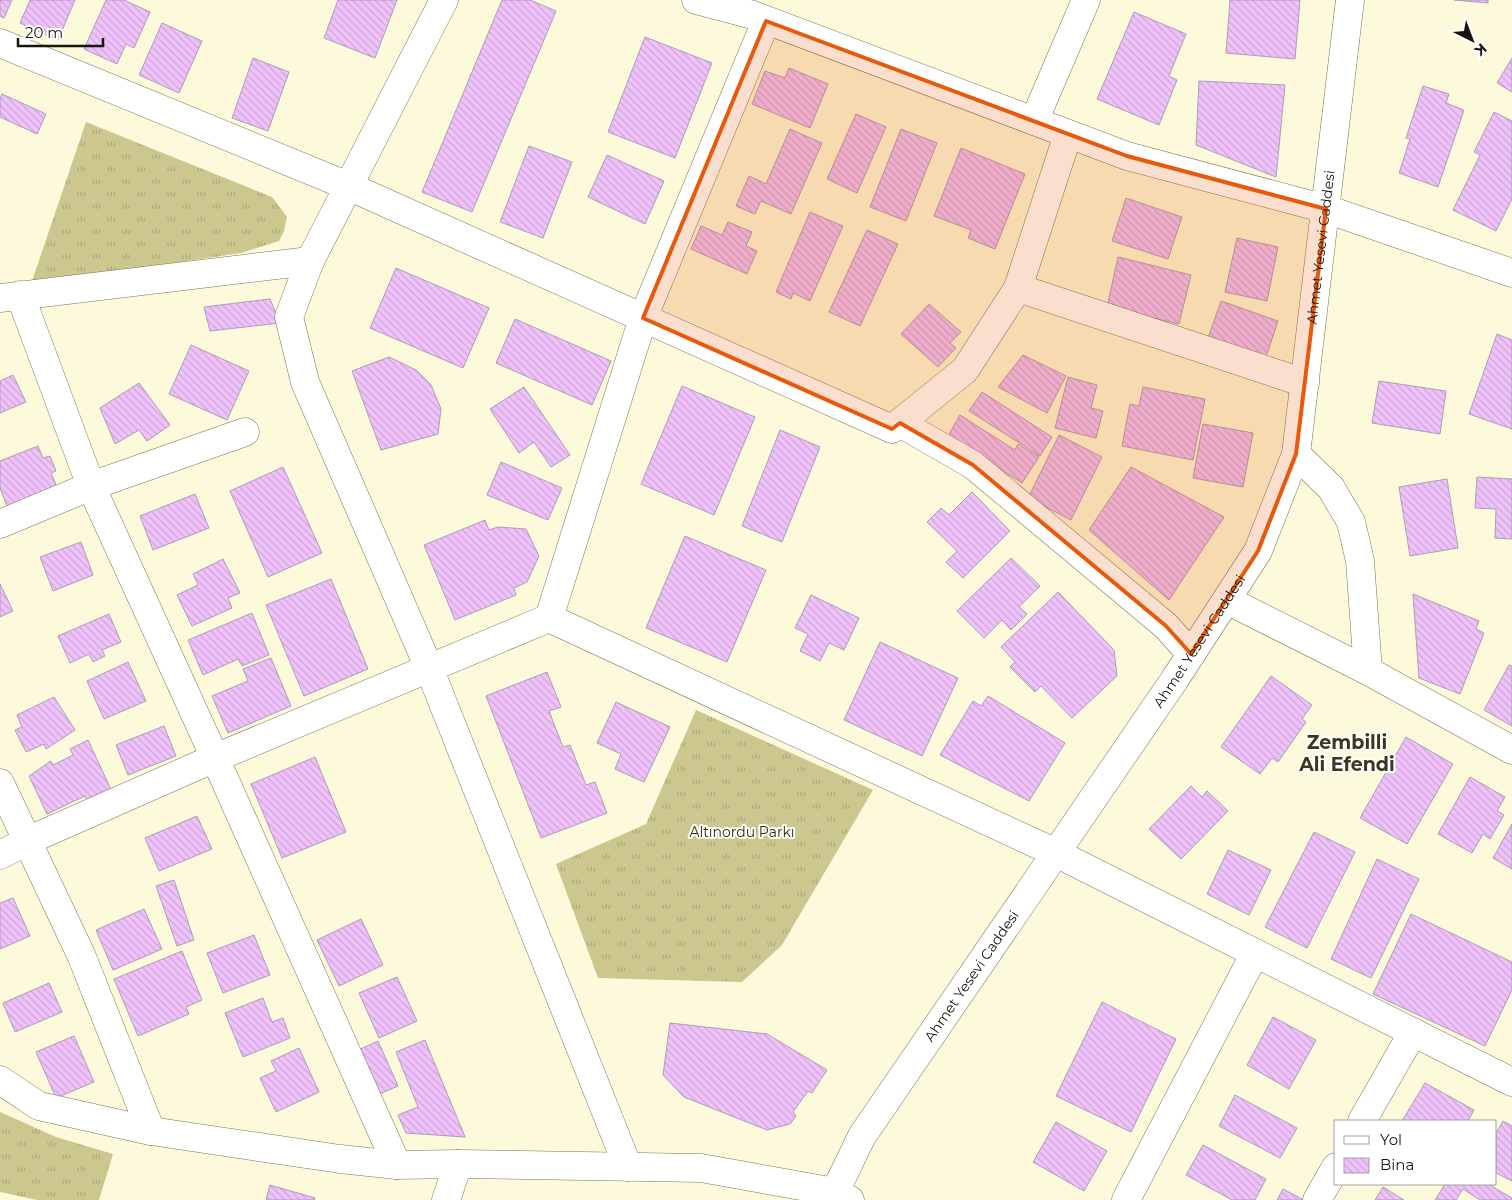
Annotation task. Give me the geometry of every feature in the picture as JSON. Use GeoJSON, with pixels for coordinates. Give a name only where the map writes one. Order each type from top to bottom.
{"type":"FeatureCollection","features":[{"type":"Feature","properties":{"kind":"street"},"geometry":{"type":"LineString","coordinates":[[444,0],[310,262],[290,317],[305,382],[429,668],[628,1167]]}},
{"type":"Feature","properties":{"kind":"street"},"geometry":{"type":"LineString","coordinates":[[696,0],[766,20],[1127,156],[1326,209],[1509,267]]}},
{"type":"Feature","properties":{"kind":"street"},"geometry":{"type":"LineString","coordinates":[[1034,121],[1086,0]]}},
{"type":"Feature","properties":{"kind":"street","name":"Ahmet Yesevi Caddesi"},"geometry":{"type":"LineString","coordinates":[[839,1197],[862,1136],[1192,654],[1258,551],[1296,454],[1350,0]]}},
{"type":"Feature","properties":{"kind":"street"},"geometry":{"type":"LineString","coordinates":[[549,618],[643,318],[766,20]]}},
{"type":"Feature","properties":{"kind":"street"},"geometry":{"type":"LineString","coordinates":[[0,43],[348,186],[892,429],[965,370],[1018,288],[1068,134]]}},
{"type":"Feature","properties":{"kind":"street"},"geometry":{"type":"LineString","coordinates":[[310,262],[10,297],[91,486],[397,1165]]}},
{"type":"Feature","properties":{"kind":"street"},"geometry":{"type":"LineString","coordinates":[[1018,288],[1305,383]]}},
{"type":"Feature","properties":{"kind":"street"},"geometry":{"type":"LineString","coordinates":[[900,423],[973,465],[1166,626],[1192,654]]}},
{"type":"Feature","properties":{"kind":"street"},"geometry":{"type":"LineString","coordinates":[[0,524],[91,486],[244,432]]}},
{"type":"Feature","properties":{"kind":"street"},"geometry":{"type":"LineString","coordinates":[[1296,454],[1331,488],[1352,522],[1360,560],[1368,671]]}},
{"type":"Feature","properties":{"kind":"street"},"geometry":{"type":"LineString","coordinates":[[1227,600],[1368,671],[1512,750]]}},
{"type":"Feature","properties":{"kind":"street"},"geometry":{"type":"LineString","coordinates":[[0,855],[27,841],[215,758],[549,618],[1056,853],[1512,1082]]}},
{"type":"Feature","properties":{"kind":"street"},"geometry":{"type":"LineString","coordinates":[[0,783],[82,957],[151,1131]]}},
{"type":"Feature","properties":{"kind":"street"},"geometry":{"type":"LineString","coordinates":[[1126,1200],[1255,953]]}},
{"type":"Feature","properties":{"kind":"street"},"geometry":{"type":"LineString","coordinates":[[1363,1120],[1413,1032]]}},
{"type":"Feature","properties":{"kind":"street"},"geometry":{"type":"LineString","coordinates":[[0,1080],[39,1106],[151,1131],[340,1159],[397,1165],[458,1164],[701,1168],[839,1197]]}},
{"type":"Feature","properties":{"kind":"street"},"geometry":{"type":"LineString","coordinates":[[446,1200],[458,1164]]}},
{"type":"Feature","properties":{"kind":"street"},"geometry":{"type":"LineString","coordinates":[[1317,1200],[1334,1170]]}},
{"type":"Feature","properties":{"kind":"highlighted area"},"geometry":{"type":"Polygon","coordinates":[[[766,21],[1127,156],[1326,209],[1296,454],[1258,551],[1191,654],[1166,626],[973,465],[900,423],[892,429],[643,318],[766,21]]]}},
{"type":"Feature","properties":{"kind":"green space"},"geometry":{"type":"Polygon","coordinates":[[[86,122],[272,197],[287,217],[284,231],[279,241],[241,253],[31,284],[86,122]]]}},
{"type":"Feature","properties":{"kind":"green space","name":"Altınordu Parkı"},"geometry":{"type":"Polygon","coordinates":[[[696,710],[873,790],[782,945],[742,982],[598,978],[556,864],[646,824],[696,710]]]}},
{"type":"Feature","properties":{"kind":"green space"},"geometry":{"type":"Polygon","coordinates":[[[0,1112],[56,1137],[113,1154],[99,1200],[37,1200],[0,1192],[0,1112]]]}},
{"type":"Feature","properties":{"kind":"building"},"geometry":{"type":"Polygon","coordinates":[[[0,0],[12,0],[4,18],[0,16],[0,0]]]}},
{"type":"Feature","properties":{"kind":"building"},"geometry":{"type":"Polygon","coordinates":[[[30,0],[75,0],[58,40],[20,23],[30,0]]]}},
{"type":"Feature","properties":{"kind":"building"},"geometry":{"type":"Polygon","coordinates":[[[106,0],[124,0],[150,12],[134,48],[126,44],[117,64],[84,49],[106,0]]]}},
{"type":"Feature","properties":{"kind":"building"},"geometry":{"type":"Polygon","coordinates":[[[338,0],[397,0],[375,58],[324,38],[338,0]]]}},
{"type":"Feature","properties":{"kind":"building"},"geometry":{"type":"Polygon","coordinates":[[[502,0],[530,0],[556,11],[472,212],[422,192],[502,0]]]}},
{"type":"Feature","properties":{"kind":"building"},"geometry":{"type":"Polygon","coordinates":[[[1230,0],[1300,0],[1295,59],[1226,53],[1230,0]]]}},
{"type":"Feature","properties":{"kind":"building"},"geometry":{"type":"Polygon","coordinates":[[[1454,0],[1488,0],[1488,3],[1454,0]]]}},
{"type":"Feature","properties":{"kind":"building"},"geometry":{"type":"Polygon","coordinates":[[[1134,12],[1186,34],[1169,76],[1177,80],[1159,125],[1097,99],[1134,12]]]}},
{"type":"Feature","properties":{"kind":"building"},"geometry":{"type":"Polygon","coordinates":[[[162,23],[202,41],[179,93],[139,75],[162,23]]]}},
{"type":"Feature","properties":{"kind":"building"},"geometry":{"type":"Polygon","coordinates":[[[645,37],[712,63],[675,158],[608,132],[645,37]]]}},
{"type":"Feature","properties":{"kind":"building"},"geometry":{"type":"Polygon","coordinates":[[[253,58],[289,72],[268,131],[232,118],[253,58]]]}},
{"type":"Feature","properties":{"kind":"building"},"geometry":{"type":"Polygon","coordinates":[[[1512,58],[1512,92],[1497,83],[1512,58]]]}},
{"type":"Feature","properties":{"kind":"building"},"geometry":{"type":"Polygon","coordinates":[[[789,68],[828,84],[810,128],[752,104],[765,71],[785,78],[789,68]]]}},
{"type":"Feature","properties":{"kind":"building"},"geometry":{"type":"Polygon","coordinates":[[[1199,81],[1285,85],[1276,177],[1196,145],[1199,81]]]}},
{"type":"Feature","properties":{"kind":"building"},"geometry":{"type":"Polygon","coordinates":[[[1423,86],[1449,94],[1446,103],[1464,110],[1438,187],[1399,173],[1410,139],[1406,138],[1423,86]]]}},
{"type":"Feature","properties":{"kind":"building"},"geometry":{"type":"Polygon","coordinates":[[[2,94],[46,114],[37,134],[0,117],[0,99],[2,94]]]}},
{"type":"Feature","properties":{"kind":"building"},"geometry":{"type":"Polygon","coordinates":[[[1494,112],[1512,121],[1512,199],[1496,231],[1453,210],[1480,155],[1474,152],[1494,112]]]}},
{"type":"Feature","properties":{"kind":"building"},"geometry":{"type":"Polygon","coordinates":[[[856,114],[886,127],[857,193],[827,179],[856,114]]]}},
{"type":"Feature","properties":{"kind":"building"},"geometry":{"type":"Polygon","coordinates":[[[790,129],[822,143],[791,214],[761,201],[755,214],[736,206],[749,176],[766,184],[790,129]]]}},
{"type":"Feature","properties":{"kind":"building"},"geometry":{"type":"Polygon","coordinates":[[[901,129],[937,143],[906,221],[870,207],[901,129]]]}},
{"type":"Feature","properties":{"kind":"building"},"geometry":{"type":"Polygon","coordinates":[[[529,146],[572,162],[543,238],[500,222],[529,146]]]}},
{"type":"Feature","properties":{"kind":"building"},"geometry":{"type":"Polygon","coordinates":[[[961,148],[1025,174],[995,249],[968,238],[971,230],[934,216],[961,148]]]}},
{"type":"Feature","properties":{"kind":"building"},"geometry":{"type":"Polygon","coordinates":[[[607,155],[664,181],[645,224],[588,197],[607,155]]]}},
{"type":"Feature","properties":{"kind":"building"},"geometry":{"type":"Polygon","coordinates":[[[1126,198],[1182,217],[1168,259],[1112,241],[1126,198]]]}},
{"type":"Feature","properties":{"kind":"building"},"geometry":{"type":"Polygon","coordinates":[[[810,212],[843,226],[810,301],[793,293],[791,299],[776,292],[810,212]]]}},
{"type":"Feature","properties":{"kind":"building"},"geometry":{"type":"Polygon","coordinates":[[[728,222],[752,232],[746,246],[757,251],[747,274],[691,249],[701,226],[722,235],[728,222]]]}},
{"type":"Feature","properties":{"kind":"building"},"geometry":{"type":"Polygon","coordinates":[[[867,230],[898,244],[860,326],[829,312],[867,230]]]}},
{"type":"Feature","properties":{"kind":"building"},"geometry":{"type":"Polygon","coordinates":[[[1237,238],[1278,247],[1267,301],[1225,292],[1237,238]]]}},
{"type":"Feature","properties":{"kind":"building"},"geometry":{"type":"Polygon","coordinates":[[[1118,257],[1191,275],[1179,324],[1107,307],[1118,257]]]}},
{"type":"Feature","properties":{"kind":"building"},"geometry":{"type":"Polygon","coordinates":[[[396,268],[489,308],[463,368],[370,328],[396,268]]]}},
{"type":"Feature","properties":{"kind":"building"},"geometry":{"type":"Polygon","coordinates":[[[270,299],[280,323],[210,331],[204,307],[270,299]]]}},
{"type":"Feature","properties":{"kind":"building"},"geometry":{"type":"Polygon","coordinates":[[[1221,301],[1278,321],[1266,357],[1208,338],[1221,301]]]}},
{"type":"Feature","properties":{"kind":"building"},"geometry":{"type":"Polygon","coordinates":[[[929,304],[961,332],[950,343],[956,348],[938,367],[901,334],[929,304]]]}},
{"type":"Feature","properties":{"kind":"building"},"geometry":{"type":"Polygon","coordinates":[[[515,319],[611,361],[592,405],[496,363],[515,319]]]}},
{"type":"Feature","properties":{"kind":"building"},"geometry":{"type":"Polygon","coordinates":[[[1497,334],[1512,340],[1512,429],[1469,414],[1497,334]]]}},
{"type":"Feature","properties":{"kind":"building"},"geometry":{"type":"Polygon","coordinates":[[[191,345],[249,371],[227,420],[169,394],[191,345]]]}},
{"type":"Feature","properties":{"kind":"building"},"geometry":{"type":"Polygon","coordinates":[[[1023,355],[1066,376],[1047,413],[998,387],[1023,355]]]}},
{"type":"Feature","properties":{"kind":"building"},"geometry":{"type":"Polygon","coordinates":[[[389,357],[416,370],[431,385],[441,409],[438,434],[381,450],[352,371],[389,357]]]}},
{"type":"Feature","properties":{"kind":"building"},"geometry":{"type":"Polygon","coordinates":[[[13,375],[26,402],[0,413],[0,381],[13,375]]]}},
{"type":"Feature","properties":{"kind":"building"},"geometry":{"type":"Polygon","coordinates":[[[1068,377],[1097,385],[1091,408],[1103,411],[1096,438],[1055,428],[1068,377]]]}},
{"type":"Feature","properties":{"kind":"building"},"geometry":{"type":"Polygon","coordinates":[[[1379,381],[1446,391],[1440,434],[1372,423],[1379,381]]]}},
{"type":"Feature","properties":{"kind":"building"},"geometry":{"type":"Polygon","coordinates":[[[139,383],[170,425],[147,441],[139,430],[115,444],[100,408],[139,383]]]}},
{"type":"Feature","properties":{"kind":"building"},"geometry":{"type":"Polygon","coordinates":[[[682,386],[755,417],[714,515],[641,484],[682,386]]]}},
{"type":"Feature","properties":{"kind":"building"},"geometry":{"type":"Polygon","coordinates":[[[524,387],[570,455],[551,467],[534,442],[519,453],[490,409],[524,387]]]}},
{"type":"Feature","properties":{"kind":"building"},"geometry":{"type":"Polygon","coordinates":[[[1143,387],[1205,399],[1193,460],[1122,446],[1130,404],[1139,406],[1143,387]]]}},
{"type":"Feature","properties":{"kind":"building"},"geometry":{"type":"Polygon","coordinates":[[[982,392],[1052,437],[1040,456],[969,411],[982,392]]]}},
{"type":"Feature","properties":{"kind":"building"},"geometry":{"type":"Polygon","coordinates":[[[960,415],[1015,450],[1018,444],[1039,457],[1022,483],[948,436],[960,415]]]}},
{"type":"Feature","properties":{"kind":"building"},"geometry":{"type":"Polygon","coordinates":[[[1203,424],[1253,433],[1243,487],[1193,478],[1203,424]]]}},
{"type":"Feature","properties":{"kind":"building"},"geometry":{"type":"Polygon","coordinates":[[[780,430],[820,447],[782,542],[742,526],[780,430]]]}},
{"type":"Feature","properties":{"kind":"building"},"geometry":{"type":"Polygon","coordinates":[[[1059,435],[1102,457],[1071,520],[1028,498],[1059,435]]]}},
{"type":"Feature","properties":{"kind":"building"},"geometry":{"type":"Polygon","coordinates":[[[38,446],[43,458],[50,456],[56,471],[51,473],[57,487],[7,506],[0,488],[0,461],[38,446]]]}},
{"type":"Feature","properties":{"kind":"building"},"geometry":{"type":"Polygon","coordinates":[[[501,462],[562,488],[548,520],[487,495],[501,462]]]}},
{"type":"Feature","properties":{"kind":"building"},"geometry":{"type":"Polygon","coordinates":[[[283,467],[322,553],[268,577],[230,491],[283,467]]]}},
{"type":"Feature","properties":{"kind":"building"},"geometry":{"type":"Polygon","coordinates":[[[1131,467],[1224,517],[1169,600],[1089,530],[1131,467]]]}},
{"type":"Feature","properties":{"kind":"building"},"geometry":{"type":"Polygon","coordinates":[[[1477,477],[1512,479],[1512,539],[1495,538],[1496,509],[1475,508],[1477,477]]]}},
{"type":"Feature","properties":{"kind":"building"},"geometry":{"type":"Polygon","coordinates":[[[1447,479],[1458,548],[1410,556],[1399,487],[1447,479]]]}},
{"type":"Feature","properties":{"kind":"building"},"geometry":{"type":"Polygon","coordinates":[[[972,492],[1010,531],[963,578],[946,562],[957,551],[927,522],[941,508],[949,515],[972,492]]]}},
{"type":"Feature","properties":{"kind":"building"},"geometry":{"type":"Polygon","coordinates":[[[195,494],[209,528],[153,550],[140,516],[195,494]]]}},
{"type":"Feature","properties":{"kind":"building"},"geometry":{"type":"Polygon","coordinates":[[[485,520],[489,530],[498,527],[526,529],[539,556],[527,582],[514,588],[516,595],[455,620],[424,545],[485,520]]]}},
{"type":"Feature","properties":{"kind":"building"},"geometry":{"type":"Polygon","coordinates":[[[685,536],[766,570],[727,662],[646,628],[685,536]]]}},
{"type":"Feature","properties":{"kind":"building"},"geometry":{"type":"Polygon","coordinates":[[[81,542],[93,575],[53,591],[40,557],[81,542]]]}},
{"type":"Feature","properties":{"kind":"building"},"geometry":{"type":"Polygon","coordinates":[[[1011,558],[1040,586],[1019,607],[1027,614],[1011,630],[1002,620],[984,638],[957,611],[1011,558]]]}},
{"type":"Feature","properties":{"kind":"building"},"geometry":{"type":"Polygon","coordinates":[[[223,559],[240,593],[228,598],[232,608],[192,626],[177,595],[198,585],[193,574],[223,559]]]}},
{"type":"Feature","properties":{"kind":"building"},"geometry":{"type":"Polygon","coordinates":[[[331,579],[368,669],[304,696],[266,605],[331,579]]]}},
{"type":"Feature","properties":{"kind":"building"},"geometry":{"type":"Polygon","coordinates":[[[0,584],[13,611],[0,617],[0,584]]]}},
{"type":"Feature","properties":{"kind":"building"},"geometry":{"type":"Polygon","coordinates":[[[1058,592],[1114,650],[1117,676],[1072,718],[1041,686],[1035,692],[1010,667],[1015,662],[1001,647],[1058,592]]]}},
{"type":"Feature","properties":{"kind":"building"},"geometry":{"type":"Polygon","coordinates":[[[1413,594],[1479,621],[1476,629],[1484,633],[1460,694],[1419,678],[1413,594]]]}},
{"type":"Feature","properties":{"kind":"building"},"geometry":{"type":"Polygon","coordinates":[[[811,595],[859,618],[844,650],[829,643],[820,661],[800,651],[808,634],[795,628],[811,595]]]}},
{"type":"Feature","properties":{"kind":"building"},"geometry":{"type":"Polygon","coordinates":[[[252,613],[269,655],[242,666],[238,659],[203,675],[188,640],[252,613]]]}},
{"type":"Feature","properties":{"kind":"building"},"geometry":{"type":"Polygon","coordinates":[[[109,614],[121,642],[102,650],[105,656],[93,662],[89,654],[70,663],[58,636],[109,614]]]}},
{"type":"Feature","properties":{"kind":"building"},"geometry":{"type":"Polygon","coordinates":[[[880,642],[958,678],[922,756],[844,720],[880,642]]]}},
{"type":"Feature","properties":{"kind":"building"},"geometry":{"type":"Polygon","coordinates":[[[271,658],[291,706],[228,733],[212,696],[248,681],[243,669],[271,658]]]}},
{"type":"Feature","properties":{"kind":"building"},"geometry":{"type":"Polygon","coordinates":[[[128,662],[146,701],[104,719],[87,681],[128,662]]]}},
{"type":"Feature","properties":{"kind":"building"},"geometry":{"type":"Polygon","coordinates":[[[1509,665],[1512,666],[1512,726],[1484,710],[1509,665]]]}},
{"type":"Feature","properties":{"kind":"building"},"geometry":{"type":"Polygon","coordinates":[[[547,672],[561,707],[549,711],[563,747],[570,745],[586,785],[595,782],[607,813],[541,838],[486,696],[547,672]]]}},
{"type":"Feature","properties":{"kind":"building"},"geometry":{"type":"Polygon","coordinates":[[[1271,676],[1312,705],[1302,719],[1306,722],[1278,762],[1272,758],[1260,774],[1221,747],[1271,676]]]}},
{"type":"Feature","properties":{"kind":"building"},"geometry":{"type":"Polygon","coordinates":[[[988,696],[1065,743],[1029,801],[940,755],[973,701],[981,706],[988,696]]]}},
{"type":"Feature","properties":{"kind":"building"},"geometry":{"type":"Polygon","coordinates":[[[54,697],[75,730],[46,749],[44,744],[26,752],[15,730],[22,727],[17,715],[54,697]]]}},
{"type":"Feature","properties":{"kind":"building"},"geometry":{"type":"Polygon","coordinates":[[[616,702],[670,727],[644,782],[615,769],[621,754],[597,743],[616,702]]]}},
{"type":"Feature","properties":{"kind":"building"},"geometry":{"type":"Polygon","coordinates":[[[164,726],[176,756],[128,775],[116,745],[164,726]]]}},
{"type":"Feature","properties":{"kind":"building"},"geometry":{"type":"Polygon","coordinates":[[[1406,737],[1453,764],[1407,844],[1360,818],[1406,737]]]}},
{"type":"Feature","properties":{"kind":"building"},"geometry":{"type":"Polygon","coordinates":[[[88,740],[113,794],[90,805],[85,796],[47,814],[29,776],[51,761],[53,765],[73,755],[70,749],[88,740]]]}},
{"type":"Feature","properties":{"kind":"building"},"geometry":{"type":"Polygon","coordinates":[[[315,757],[346,832],[282,858],[251,784],[315,757]]]}},
{"type":"Feature","properties":{"kind":"building"},"geometry":{"type":"Polygon","coordinates":[[[1470,777],[1505,797],[1497,811],[1504,815],[1490,839],[1483,834],[1472,853],[1438,834],[1470,777]]]}},
{"type":"Feature","properties":{"kind":"building"},"geometry":{"type":"Polygon","coordinates":[[[1191,786],[1202,797],[1207,791],[1228,811],[1181,859],[1149,829],[1191,786]]]}},
{"type":"Feature","properties":{"kind":"building"},"geometry":{"type":"Polygon","coordinates":[[[197,816],[212,849],[159,871],[145,838],[197,816]]]}},
{"type":"Feature","properties":{"kind":"building"},"geometry":{"type":"Polygon","coordinates":[[[1512,824],[1512,869],[1493,858],[1512,824]]]}},
{"type":"Feature","properties":{"kind":"building"},"geometry":{"type":"Polygon","coordinates":[[[1314,832],[1355,852],[1307,948],[1265,927],[1314,832]]]}},
{"type":"Feature","properties":{"kind":"building"},"geometry":{"type":"Polygon","coordinates":[[[1228,850],[1271,870],[1249,915],[1207,894],[1228,850]]]}},
{"type":"Feature","properties":{"kind":"building"},"geometry":{"type":"Polygon","coordinates":[[[1377,859],[1419,879],[1371,978],[1331,959],[1377,859]]]}},
{"type":"Feature","properties":{"kind":"building"},"geometry":{"type":"Polygon","coordinates":[[[174,880],[194,940],[177,946],[156,886],[174,880]]]}},
{"type":"Feature","properties":{"kind":"building"},"geometry":{"type":"Polygon","coordinates":[[[13,898],[30,936],[0,949],[0,903],[13,898]]]}},
{"type":"Feature","properties":{"kind":"building"},"geometry":{"type":"Polygon","coordinates":[[[144,909],[162,949],[113,970],[96,930],[144,909]]]}},
{"type":"Feature","properties":{"kind":"building"},"geometry":{"type":"Polygon","coordinates":[[[1411,914],[1512,962],[1512,990],[1485,1046],[1373,994],[1411,914]]]}},
{"type":"Feature","properties":{"kind":"building"},"geometry":{"type":"Polygon","coordinates":[[[361,919],[383,965],[339,986],[317,940],[361,919]]]}},
{"type":"Feature","properties":{"kind":"building"},"geometry":{"type":"Polygon","coordinates":[[[254,935],[270,975],[223,993],[207,953],[254,935]]]}},
{"type":"Feature","properties":{"kind":"building"},"geometry":{"type":"Polygon","coordinates":[[[182,951],[202,1000],[186,1007],[189,1014],[138,1036],[114,979],[182,951]]]}},
{"type":"Feature","properties":{"kind":"building"},"geometry":{"type":"Polygon","coordinates":[[[397,977],[417,1021],[379,1038],[359,993],[397,977]]]}},
{"type":"Feature","properties":{"kind":"building"},"geometry":{"type":"Polygon","coordinates":[[[49,983],[62,1012],[15,1032],[3,1003],[49,983]]]}},
{"type":"Feature","properties":{"kind":"building"},"geometry":{"type":"Polygon","coordinates":[[[263,998],[272,1022],[283,1018],[290,1038],[243,1057],[225,1013],[263,998]]]}},
{"type":"Feature","properties":{"kind":"building"},"geometry":{"type":"Polygon","coordinates":[[[1102,1002],[1176,1039],[1131,1132],[1056,1096],[1102,1002]]]}},
{"type":"Feature","properties":{"kind":"building"},"geometry":{"type":"Polygon","coordinates":[[[1273,1017],[1316,1040],[1289,1089],[1247,1065],[1273,1017]]]}},
{"type":"Feature","properties":{"kind":"building"},"geometry":{"type":"Polygon","coordinates":[[[670,1023],[767,1034],[827,1070],[812,1093],[808,1091],[793,1112],[796,1116],[790,1124],[767,1130],[684,1097],[663,1075],[670,1023]]]}},
{"type":"Feature","properties":{"kind":"building"},"geometry":{"type":"Polygon","coordinates":[[[74,1036],[94,1082],[56,1098],[36,1052],[74,1036]]]}},
{"type":"Feature","properties":{"kind":"building"},"geometry":{"type":"Polygon","coordinates":[[[425,1040],[465,1137],[406,1133],[398,1115],[418,1107],[396,1052],[425,1040]]]}},
{"type":"Feature","properties":{"kind":"building"},"geometry":{"type":"Polygon","coordinates":[[[378,1041],[398,1086],[375,1096],[356,1051],[378,1041]]]}},
{"type":"Feature","properties":{"kind":"building"},"geometry":{"type":"Polygon","coordinates":[[[299,1048],[319,1092],[276,1112],[260,1078],[276,1071],[271,1061],[299,1048]]]}},
{"type":"Feature","properties":{"kind":"building"},"geometry":{"type":"Polygon","coordinates":[[[1425,1083],[1474,1110],[1469,1120],[1403,1120],[1425,1083]]]}},
{"type":"Feature","properties":{"kind":"building"},"geometry":{"type":"Polygon","coordinates":[[[1235,1095],[1297,1128],[1280,1158],[1219,1126],[1235,1095]]]}},
{"type":"Feature","properties":{"kind":"building"},"geometry":{"type":"Polygon","coordinates":[[[1503,1121],[1512,1126],[1512,1181],[1497,1174],[1497,1131],[1503,1121]]]}},
{"type":"Feature","properties":{"kind":"building"},"geometry":{"type":"Polygon","coordinates":[[[1056,1122],[1107,1151],[1084,1191],[1033,1162],[1056,1122]]]}},
{"type":"Feature","properties":{"kind":"building"},"geometry":{"type":"Polygon","coordinates":[[[1203,1145],[1266,1179],[1255,1200],[1232,1200],[1186,1175],[1203,1145]]]}},
{"type":"Feature","properties":{"kind":"building"},"geometry":{"type":"Polygon","coordinates":[[[270,1185],[315,1198],[314,1200],[266,1200],[270,1185]]]}},
{"type":"Feature","properties":{"kind":"building"},"geometry":{"type":"Polygon","coordinates":[[[1444,1185],[1490,1185],[1512,1198],[1512,1200],[1480,1200],[1463,1189],[1456,1200],[1435,1200],[1444,1185]]]}},
{"type":"Feature","properties":{"kind":"building"},"geometry":{"type":"Polygon","coordinates":[[[1383,1187],[1404,1200],[1375,1200],[1383,1187]]]}},
{"type":"Feature","properties":{"kind":"building"},"geometry":{"type":"Polygon","coordinates":[[[1283,1189],[1304,1200],[1277,1200],[1283,1189]]]}},
{"type":"Feature","properties":{"kind":"district","name":"Zembilli Ali Efendi"},"geometry":{"type":"Point","coordinates":[1347,753]}}]}
